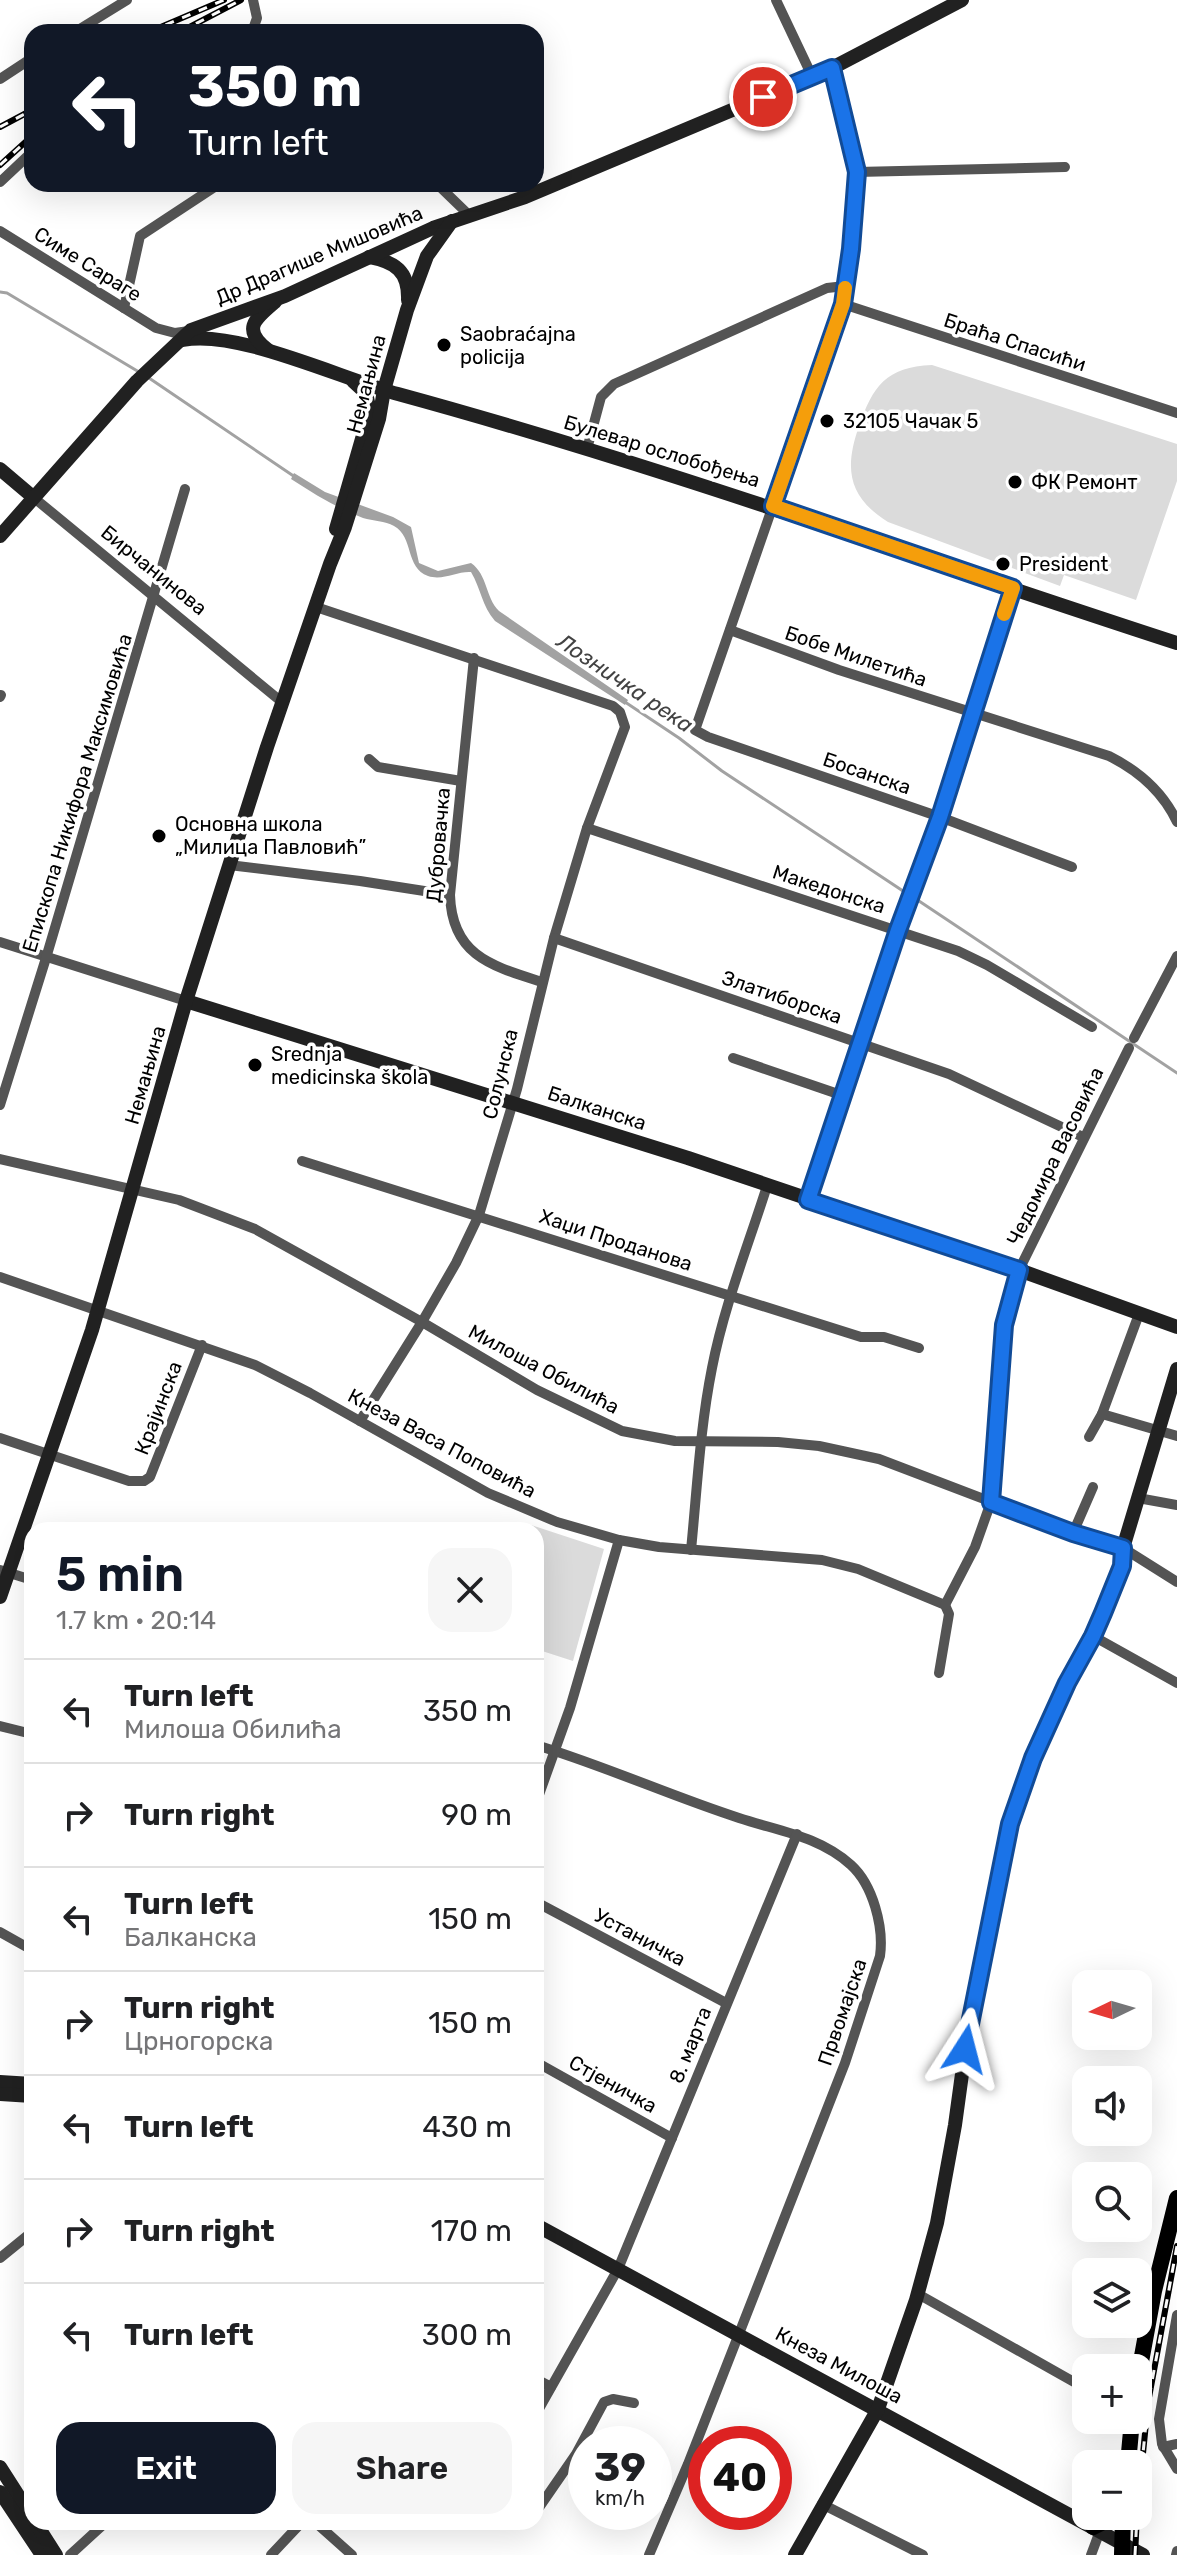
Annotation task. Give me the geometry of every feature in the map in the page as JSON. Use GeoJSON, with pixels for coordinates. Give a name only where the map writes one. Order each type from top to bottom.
{"type":"FeatureCollection","features":[{"type":"Feature","properties":{"kind":"main road"},"geometry":{"type":"LineString","coordinates":[[1142,2354],[1177,2198]]}},
{"type":"Feature","properties":{"kind":"street"},"geometry":{"type":"LineString","coordinates":[[88,24],[127,0]]}},
{"type":"Feature","properties":{"kind":"street"},"geometry":{"type":"LineString","coordinates":[[253,0],[257,18],[255,24]]}},
{"type":"Feature","properties":{"kind":"street"},"geometry":{"type":"LineString","coordinates":[[776,0],[812,76]]}},
{"type":"Feature","properties":{"kind":"street","name":"Др Драгише Мишовића"},"geometry":{"type":"LineString","coordinates":[[544,189],[832,68],[962,0]]}},
{"type":"Feature","properties":{"kind":"street"},"geometry":{"type":"LineString","coordinates":[[0,79],[24,63]]}},
{"type":"Feature","properties":{"kind":"street"},"geometry":{"type":"LineString","coordinates":[[730,630],[843,304],[857,172],[832,68]]}},
{"type":"Feature","properties":{"kind":"street"},"geometry":{"type":"LineString","coordinates":[[0,182],[24,160]]}},
{"type":"Feature","properties":{"kind":"street"},"geometry":{"type":"LineString","coordinates":[[857,172],[1065,167]]}},
{"type":"Feature","properties":{"kind":"street"},"geometry":{"type":"LineString","coordinates":[[124,308],[140,236],[207,192]]}},
{"type":"Feature","properties":{"kind":"street"},"geometry":{"type":"LineString","coordinates":[[445,192],[470,216]]}},
{"type":"Feature","properties":{"kind":"street","name":"Др Драгише Мишовића"},"geometry":{"type":"LineString","coordinates":[[0,536],[143,374],[191,330],[282,297],[452,221],[537,192]]}},
{"type":"Feature","properties":{"kind":"street","name":"Немањина"},"geometry":{"type":"LineString","coordinates":[[0,1597],[4,1571],[50,1456],[98,1313],[186,1001],[283,703],[345,527],[379,419],[407,310],[427,256],[452,221]]}},
{"type":"Feature","properties":{"kind":"street","name":"Симе Сараге"},"geometry":{"type":"LineString","coordinates":[[0,231],[156,328],[172,346]]}},
{"type":"Feature","properties":{"kind":"street"},"geometry":{"type":"LineString","coordinates":[[369,256],[388,261],[402,271],[408,290],[407,310]]}},
{"type":"Feature","properties":{"kind":"street"},"geometry":{"type":"LineString","coordinates":[[587,449],[601,397],[614,384],[827,288],[845,286]]}},
{"type":"Feature","properties":{"kind":"street"},"geometry":{"type":"LineString","coordinates":[[271,353],[258,343],[252,328],[255,320],[282,297]]}},
{"type":"Feature","properties":{"kind":"street","name":"Браћа Спасићи"},"geometry":{"type":"LineString","coordinates":[[843,304],[1177,413]]}},
{"type":"Feature","properties":{"kind":"street","name":"Симе Сараге"},"geometry":{"type":"LineString","coordinates":[[156,328],[175,333],[191,330]]}},
{"type":"Feature","properties":{"kind":"street","name":"Булевар ослобођења"},"geometry":{"type":"LineString","coordinates":[[172,346],[193,338],[214,338],[271,353],[384,390],[773,506],[1177,643]]}},
{"type":"Feature","properties":{"kind":"street"},"geometry":{"type":"LineString","coordinates":[[355,380],[374,377],[394,357]]}},
{"type":"Feature","properties":{"kind":"street"},"geometry":{"type":"LineString","coordinates":[[394,357],[398,377],[419,399]]}},
{"type":"Feature","properties":{"kind":"street","name":"Немањина"},"geometry":{"type":"LineString","coordinates":[[330,564],[342,501],[370,411],[366,393],[355,380]]}},
{"type":"Feature","properties":{"kind":"street"},"geometry":{"type":"LineString","coordinates":[[379,419],[384,410],[394,403],[419,399]]}},
{"type":"Feature","properties":{"kind":"street","name":"Бирчанинова"},"geometry":{"type":"LineString","coordinates":[[0,469],[283,703]]}},
{"type":"Feature","properties":{"kind":"street","name":"Епископа Никифора Максимовића"},"geometry":{"type":"LineString","coordinates":[[0,1105],[185,489]]}},
{"type":"Feature","properties":{"kind":"street"},"geometry":{"type":"LineString","coordinates":[[808,1200],[898,930],[940,817],[1013,588]]}},
{"type":"Feature","properties":{"kind":"street"},"geometry":{"type":"LineString","coordinates":[[316,607],[474,658]]}},
{"type":"Feature","properties":{"kind":"street","name":"Бобе Милетића"},"geometry":{"type":"LineString","coordinates":[[730,630],[839,670],[972,713]]}},
{"type":"Feature","properties":{"kind":"street","name":"Босанска"},"geometry":{"type":"LineString","coordinates":[[730,630],[695,730],[1072,867]]}},
{"type":"Feature","properties":{"kind":"street","name":"Солунска"},"geometry":{"type":"LineString","coordinates":[[360,1421],[422,1322],[479,1215],[513,1102],[554,938],[587,828],[624,731],[621,716],[613,706],[474,658]]}},
{"type":"Feature","properties":{"kind":"street","name":"Дубровачка"},"geometry":{"type":"LineString","coordinates":[[474,658],[450,895],[453,924],[477,956],[494,966],[542,982]]}},
{"type":"Feature","properties":{"kind":"street"},"geometry":{"type":"LineString","coordinates":[[972,713],[1109,756],[1128,766],[1161,795],[1177,822]]}},
{"type":"Feature","properties":{"kind":"street"},"geometry":{"type":"LineString","coordinates":[[369,759],[378,767],[461,781]]}},
{"type":"Feature","properties":{"kind":"street","name":"Македонска"},"geometry":{"type":"LineString","coordinates":[[587,828],[958,951],[1092,1027]]}},
{"type":"Feature","properties":{"kind":"street"},"geometry":{"type":"LineString","coordinates":[[229,865],[450,895]]}},
{"type":"Feature","properties":{"kind":"street","name":"Златиборска"},"geometry":{"type":"LineString","coordinates":[[554,938],[949,1074],[1083,1137]]}},
{"type":"Feature","properties":{"kind":"street","name":"Балканска"},"geometry":{"type":"LineString","coordinates":[[0,942],[513,1102],[1019,1270],[1177,1327]]}},
{"type":"Feature","properties":{"kind":"street","name":"Чедомира Васовића"},"geometry":{"type":"LineString","coordinates":[[945,1605],[975,1547],[991,1502],[1004,1325],[1019,1270],[1083,1137],[1177,956]]}},
{"type":"Feature","properties":{"kind":"street"},"geometry":{"type":"LineString","coordinates":[[733,1058],[844,1096]]}},
{"type":"Feature","properties":{"kind":"street"},"geometry":{"type":"LineString","coordinates":[[1,1059],[13,1066]]}},
{"type":"Feature","properties":{"kind":"street","name":"Милоша Обилића"},"geometry":{"type":"LineString","coordinates":[[0,1159],[187,1203],[255,1229],[537,1390],[600,1422],[650,1438],[701,1442],[778,1442],[849,1451],[893,1464],[1073,1533],[1123,1548],[1177,1582]]}},
{"type":"Feature","properties":{"kind":"street","name":"Хаџи Проданова"},"geometry":{"type":"LineString","coordinates":[[302,1161],[861,1337],[884,1337],[919,1348]]}},
{"type":"Feature","properties":{"kind":"street"},"geometry":{"type":"LineString","coordinates":[[691,1550],[712,1366],[767,1186]]}},
{"type":"Feature","properties":{"kind":"street","name":"Кнеза Васа Поповића"},"geometry":{"type":"LineString","coordinates":[[0,1277],[255,1365],[488,1493],[557,1522],[619,1540],[691,1550],[822,1560],[858,1569],[945,1605]]}},
{"type":"Feature","properties":{"kind":"street"},"geometry":{"type":"LineString","coordinates":[[1089,1437],[1102,1414],[1139,1314]]}},
{"type":"Feature","properties":{"kind":"street","name":"Крајинска"},"geometry":{"type":"LineString","coordinates":[[50,1456],[129,1481],[144,1481],[150,1477],[202,1345]]}},
{"type":"Feature","properties":{"kind":"street"},"geometry":{"type":"LineString","coordinates":[[795,2555],[878,2409],[918,2294],[937,2223],[969,2023],[1010,1824],[1049,1723],[1093,1636],[1122,1566],[1123,1548],[1177,1369]]}},
{"type":"Feature","properties":{"kind":"street"},"geometry":{"type":"LineString","coordinates":[[1102,1414],[1177,1436]]}},
{"type":"Feature","properties":{"kind":"street"},"geometry":{"type":"LineString","coordinates":[[0,1438],[50,1456]]}},
{"type":"Feature","properties":{"kind":"street"},"geometry":{"type":"LineString","coordinates":[[1073,1533],[1093,1487]]}},
{"type":"Feature","properties":{"kind":"street"},"geometry":{"type":"LineString","coordinates":[[1138,1498],[1177,1505]]}},
{"type":"Feature","properties":{"kind":"street"},"geometry":{"type":"LineString","coordinates":[[544,1782],[619,1540]]}},
{"type":"Feature","properties":{"kind":"street"},"geometry":{"type":"LineString","coordinates":[[4,1571],[24,1577]]}},
{"type":"Feature","properties":{"kind":"street"},"geometry":{"type":"LineString","coordinates":[[939,1673],[949,1614],[945,1605]]}},
{"type":"Feature","properties":{"kind":"street"},"geometry":{"type":"LineString","coordinates":[[1093,1636],[1177,1683]]}},
{"type":"Feature","properties":{"kind":"street"},"geometry":{"type":"LineString","coordinates":[[0,1726],[24,1732]]}},
{"type":"Feature","properties":{"kind":"street","name":"Првомајска"},"geometry":{"type":"LineString","coordinates":[[544,1747],[740,1819],[797,1834],[828,1847],[853,1867],[867,1888],[882,1938],[880,1956],[845,2063],[688,2464],[649,2555]]}},
{"type":"Feature","properties":{"kind":"street","name":"8. марта"},"geometry":{"type":"LineString","coordinates":[[544,2400],[618,2269],[797,1834]]}},
{"type":"Feature","properties":{"kind":"street","name":"Устаничка"},"geometry":{"type":"LineString","coordinates":[[544,1906],[726,2003]]}},
{"type":"Feature","properties":{"kind":"street"},"geometry":{"type":"LineString","coordinates":[[0,1932],[24,1946]]}},
{"type":"Feature","properties":{"kind":"street","name":"Стјеничка"},"geometry":{"type":"LineString","coordinates":[[544,2066],[672,2138]]}},
{"type":"Feature","properties":{"kind":"street"},"geometry":{"type":"LineString","coordinates":[[0,2082],[24,2084]]}},
{"type":"Feature","properties":{"kind":"street"},"geometry":{"type":"LineString","coordinates":[[0,2094],[24,2096]]}},
{"type":"Feature","properties":{"kind":"street","name":"Кнеза Милоша"},"geometry":{"type":"LineString","coordinates":[[544,2229],[1072,2516]]}},
{"type":"Feature","properties":{"kind":"street"},"geometry":{"type":"LineString","coordinates":[[0,2258],[24,2238]]}},
{"type":"Feature","properties":{"kind":"street"},"geometry":{"type":"LineString","coordinates":[[918,2294],[1072,2381]]}},
{"type":"Feature","properties":{"kind":"street"},"geometry":{"type":"LineString","coordinates":[[1177,2315],[1159,2419],[1163,2447],[1177,2469]]}},
{"type":"Feature","properties":{"kind":"street"},"geometry":{"type":"LineString","coordinates":[[544,2383],[551,2387]]}},
{"type":"Feature","properties":{"kind":"street"},"geometry":{"type":"LineString","coordinates":[[544,2500],[576,2454],[604,2402],[613,2399],[634,2403]]}},
{"type":"Feature","properties":{"kind":"street"},"geometry":{"type":"LineString","coordinates":[[1163,2447],[1177,2444]]}},
{"type":"Feature","properties":{"kind":"street"},"geometry":{"type":"LineString","coordinates":[[0,2467],[24,2504]]}},
{"type":"Feature","properties":{"kind":"street"},"geometry":{"type":"LineString","coordinates":[[0,2492],[24,2528]]}},
{"type":"Feature","properties":{"kind":"street"},"geometry":{"type":"LineString","coordinates":[[822,2504],[923,2555]]}},
{"type":"Feature","properties":{"kind":"street"},"geometry":{"type":"LineString","coordinates":[[25,2530],[42,2555]]}},
{"type":"Feature","properties":{"kind":"street"},"geometry":{"type":"LineString","coordinates":[[40,2530],[56,2555]]}},
{"type":"Feature","properties":{"kind":"street"},"geometry":{"type":"LineString","coordinates":[[70,2555],[97,2530]]}},
{"type":"Feature","properties":{"kind":"street"},"geometry":{"type":"LineString","coordinates":[[271,2555],[294,2530]]}},
{"type":"Feature","properties":{"kind":"street"},"geometry":{"type":"LineString","coordinates":[[324,2530],[352,2555]]}},
{"type":"Feature","properties":{"kind":"street"},"geometry":{"type":"LineString","coordinates":[[1091,2555],[1096,2530]]}},
{"type":"Feature","properties":{"kind":"street","name":"Кнеза Милоша"},"geometry":{"type":"LineString","coordinates":[[1097,2530],[1122,2549],[1143,2555]]}},
{"type":"Feature","properties":{"kind":"shaded area","name":"ФК Ремонт"},"geometry":{"type":"Polygon","coordinates":[[[932,365],[1177,444],[1177,481],[1136,600],[1064,575],[1060,586],[888,522],[864,502],[857,492],[851,469],[854,441],[870,400],[892,375],[932,365]]]}},
{"type":"Feature","properties":{"kind":"shaded area"},"geometry":{"type":"Polygon","coordinates":[[[294,473],[325,492],[393,517],[411,527],[419,563],[438,571],[471,563],[481,574],[499,611],[628,700],[625,705],[495,621],[471,572],[428,576],[416,566],[405,537],[394,526],[363,518],[335,505],[291,479],[294,473]]]}},
{"type":"Feature","properties":{"kind":"shaded area"},"geometry":{"type":"Polygon","coordinates":[[[544,1529],[604,1549],[573,1661],[544,1652],[544,1529]]]}},
{"type":"Feature","properties":{"kind":"waterway","name":"Лозничка река"},"geometry":{"type":"LineString","coordinates":[[0,292],[7,293],[139,372]]}},
{"type":"Feature","properties":{"kind":"waterway","name":"Лозничка река"},"geometry":{"type":"LineString","coordinates":[[149,378],[295,477]]}},
{"type":"Feature","properties":{"kind":"waterway","name":"Лозничка река"},"geometry":{"type":"LineString","coordinates":[[625,702],[722,771],[903,891]]}},
{"type":"Feature","properties":{"kind":"waterway","name":"Лозничка река"},"geometry":{"type":"LineString","coordinates":[[919,901],[1177,1073]]}},
{"type":"Feature","properties":{"kind":"railway"},"geometry":{"type":"LineString","coordinates":[[168,24],[224,0]]}},
{"type":"Feature","properties":{"kind":"railway"},"geometry":{"type":"LineString","coordinates":[[195,24],[241,0]]}},
{"type":"Feature","properties":{"kind":"railway"},"geometry":{"type":"LineString","coordinates":[[0,127],[24,114]]}},
{"type":"Feature","properties":{"kind":"railway"},"geometry":{"type":"LineString","coordinates":[[0,165],[24,143]]}},
{"type":"Feature","properties":{"kind":"railway"},"geometry":{"type":"LineString","coordinates":[[1143,2450],[1148,2403],[1177,2246]]}},
{"type":"Feature","properties":{"kind":"railway"},"geometry":{"type":"LineString","coordinates":[[1135,2555],[1136,2530]]}},
{"type":"Feature","properties":{"kind":"slow traffic"},"geometry":{"type":"LineString","coordinates":[[845,288],[843,304],[773,506],[1013,588],[1004,614]]}},
{"type":"Feature","properties":{"kind":"place","name":"Saobraćajna policija"},"geometry":{"type":"Point","coordinates":[444,345]}},
{"type":"Feature","properties":{"kind":"place","name":"32105 Чачак 5"},"geometry":{"type":"Point","coordinates":[827,421]}},
{"type":"Feature","properties":{"kind":"place","name":"ФК Ремонт"},"geometry":{"type":"Point","coordinates":[1015,482]}},
{"type":"Feature","properties":{"kind":"place","name":"President"},"geometry":{"type":"Point","coordinates":[1003,564]}},
{"type":"Feature","properties":{"kind":"place","name":"Основна школа „Милица Павловић”"},"geometry":{"type":"Point","coordinates":[159,836]}},
{"type":"Feature","properties":{"kind":"place","name":"Srednja medicinska škola"},"geometry":{"type":"Point","coordinates":[255,1065]}},
{"type":"Feature","properties":{"kind":"route"},"geometry":{"type":"LineString","coordinates":[[763,97],[832,68],[857,172],[843,304],[773,506],[1013,588],[940,817],[898,930],[808,1200],[1019,1270],[1004,1325],[991,1502],[1123,1548],[1122,1566],[1103,1613],[1033,1758],[1010,1824],[965,2049]]}}]}
